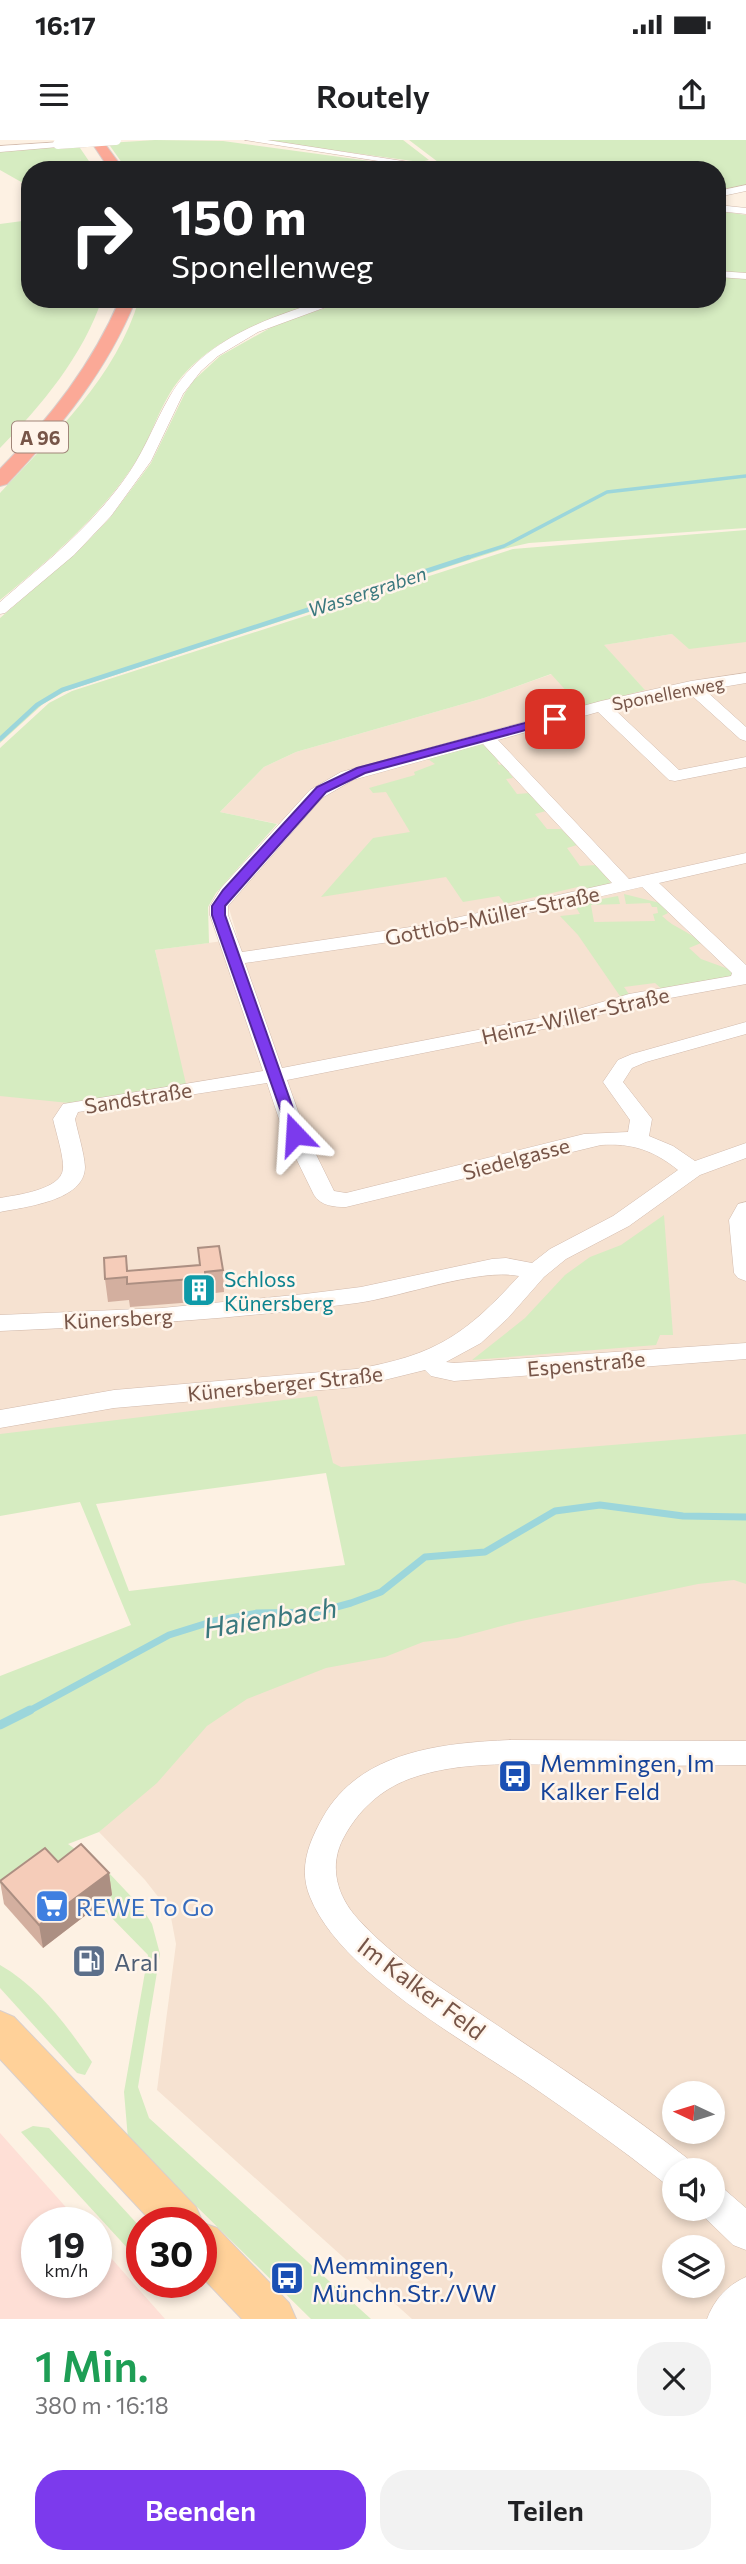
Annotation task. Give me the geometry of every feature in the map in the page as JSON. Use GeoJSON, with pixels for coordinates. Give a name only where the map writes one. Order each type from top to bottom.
{"type":"FeatureCollection","features":[{"type":"Feature","properties":{"kind":"highway"},"geometry":{"type":"LineString","coordinates":[[82,140],[97,161]]}},
{"type":"Feature","properties":{"kind":"highway"},"geometry":{"type":"LineString","coordinates":[[96,140],[111,161]]}},
{"type":"Feature","properties":{"kind":"highway","name":"A 96"},"geometry":{"type":"LineString","coordinates":[[0,461],[41,416],[81,363],[108,308]]}},
{"type":"Feature","properties":{"kind":"highway","name":"A 96"},"geometry":{"type":"LineString","coordinates":[[0,480],[43,434],[88,379],[109,344],[124,308]]}},
{"type":"Feature","properties":{"kind":"main road"},"geometry":{"type":"LineString","coordinates":[[0,2030],[167,2207]]}},
{"type":"Feature","properties":{"kind":"main road"},"geometry":{"type":"LineString","coordinates":[[217,2261],[273,2319]]}},
{"type":"Feature","properties":{"kind":"street"},"geometry":{"type":"LineString","coordinates":[[0,149],[117,140]]}},
{"type":"Feature","properties":{"kind":"street"},"geometry":{"type":"LineString","coordinates":[[248,140],[394,161]]}},
{"type":"Feature","properties":{"kind":"street"},"geometry":{"type":"LineString","coordinates":[[726,192],[746,188]]}},
{"type":"Feature","properties":{"kind":"street"},"geometry":{"type":"LineString","coordinates":[[726,209],[746,211]]}},
{"type":"Feature","properties":{"kind":"street"},"geometry":{"type":"LineString","coordinates":[[726,275],[746,276]]}},
{"type":"Feature","properties":{"kind":"street"},"geometry":{"type":"LineString","coordinates":[[0,610],[76,545],[104,515],[150,452],[182,386],[205,362],[226,347],[272,323],[316,308]]}},
{"type":"Feature","properties":{"kind":"street","name":"Sponellenweg"},"geometry":{"type":"LineString","coordinates":[[334,1200],[320,1190],[295,1134],[274,1076],[219,915],[219,906],[228,892],[316,794],[361,771],[601,706],[691,686],[746,678]]}},
{"type":"Feature","properties":{"kind":"street"},"geometry":{"type":"LineString","coordinates":[[691,686],[746,736]]}},
{"type":"Feature","properties":{"kind":"street"},"geometry":{"type":"LineString","coordinates":[[601,706],[675,776],[746,762]]}},
{"type":"Feature","properties":{"kind":"street"},"geometry":{"type":"LineString","coordinates":[[486,737],[626,887]]}},
{"type":"Feature","properties":{"kind":"street","name":"Gottlob-Müller-Straße"},"geometry":{"type":"LineString","coordinates":[[235,960],[424,931],[746,858]]}},
{"type":"Feature","properties":{"kind":"street","name":"Heinz-Willer-Straße"},"geometry":{"type":"LineString","coordinates":[[274,1076],[569,1018],[629,1000],[740,980],[742,972],[647,882]]}},
{"type":"Feature","properties":{"kind":"street"},"geometry":{"type":"LineString","coordinates":[[638,1138],[640,1119],[613,1082],[625,1064],[677,1046],[746,1028]]}},
{"type":"Feature","properties":{"kind":"street","name":"Sandstraße"},"geometry":{"type":"LineString","coordinates":[[0,1205],[41,1197],[67,1184],[74,1168],[64,1119],[70,1108],[274,1076]]}},
{"type":"Feature","properties":{"kind":"street","name":"Siedelgasse"},"geometry":{"type":"LineString","coordinates":[[334,1200],[346,1200],[584,1141],[638,1138],[670,1151],[692,1170]]}},
{"type":"Feature","properties":{"kind":"street","name":"Künersberger Straße"},"geometry":{"type":"LineString","coordinates":[[0,1419],[114,1399],[356,1378],[390,1372],[430,1360],[483,1329],[536,1272],[573,1244],[640,1208],[692,1170],[746,1150]]}},
{"type":"Feature","properties":{"kind":"street"},"geometry":{"type":"LineString","coordinates":[[746,1209],[740,1220],[746,1273]]}},
{"type":"Feature","properties":{"kind":"street","name":"Künersberg"},"geometry":{"type":"LineString","coordinates":[[0,1323],[162,1316],[361,1295],[492,1267],[506,1266],[536,1272]]}},
{"type":"Feature","properties":{"kind":"street","name":"Espenstraße"},"geometry":{"type":"LineString","coordinates":[[430,1360],[440,1370],[454,1372],[746,1351]]}},
{"type":"Feature","properties":{"kind":"street","name":"Im Kalker Feld"},"geometry":{"type":"LineString","coordinates":[[662,2159],[637,2138],[403,1979],[357,1940],[322,1896],[322,1853],[338,1815],[349,1803],[364,1790],[394,1772],[424,1761],[487,1752],[746,1753]]}},
{"type":"Feature","properties":{"kind":"street"},"geometry":{"type":"LineString","coordinates":[[725,2213],[746,2232]]}},
{"type":"Feature","properties":{"kind":"street"},"geometry":{"type":"LineString","coordinates":[[725,2319],[746,2295]]}},
{"type":"Feature","properties":{"kind":"shaded area"},"geometry":{"type":"Polygon","coordinates":[[[672,634],[746,642],[746,1438],[328,1470],[0,1439],[0,1096],[175,1043],[155,950],[238,939],[228,905],[293,827],[220,812],[264,767],[296,752],[484,698],[552,674],[644,689],[603,645],[672,634]]]}},
{"type":"Feature","properties":{"kind":"shaded area"},"geometry":{"type":"Polygon","coordinates":[[[746,1568],[746,2319],[412,2319],[157,2090],[176,1944],[170,1912],[145,1880],[99,1832],[237,1696],[387,1639],[746,1568]]]}},
{"type":"Feature","properties":{"kind":"shaded area"},"geometry":{"type":"Polygon","coordinates":[[[0,2133],[66,2207],[21,2207],[21,2298],[112,2298],[112,2259],[126,2275],[126,2298],[146,2298],[165,2319],[0,2319],[0,2133]]]}},
{"type":"Feature","properties":{"kind":"green space"},"geometry":{"type":"Polygon","coordinates":[[[155,140],[223,141],[370,161],[121,161],[108,143],[155,140]]]}},
{"type":"Feature","properties":{"kind":"green space"},"geometry":{"type":"Polygon","coordinates":[[[258,140],[403,140],[429,160],[413,161],[258,140]]]}},
{"type":"Feature","properties":{"kind":"green space"},"geometry":{"type":"Polygon","coordinates":[[[409,140],[746,140],[746,187],[726,191],[726,161],[437,161],[409,140]]]}},
{"type":"Feature","properties":{"kind":"green space"},"geometry":{"type":"Polygon","coordinates":[[[78,145],[89,161],[21,161],[21,182],[0,170],[0,152],[78,145]]]}},
{"type":"Feature","properties":{"kind":"green space"},"geometry":{"type":"Polygon","coordinates":[[[726,212],[746,215],[746,275],[726,273],[726,212]]]}},
{"type":"Feature","properties":{"kind":"green space"},"geometry":{"type":"Polygon","coordinates":[[[21,221],[21,308],[99,308],[84,340],[59,379],[31,415],[0,448],[0,224],[21,221]]]}},
{"type":"Feature","properties":{"kind":"green space"},"geometry":{"type":"Polygon","coordinates":[[[726,276],[746,278],[746,528],[529,543],[503,549],[66,691],[43,704],[0,743],[0,618],[81,548],[109,519],[151,463],[194,380],[220,356],[279,323],[325,308],[726,308],[726,276]]]}},
{"type":"Feature","properties":{"kind":"green space"},"geometry":{"type":"Polygon","coordinates":[[[136,308],[304,308],[242,332],[201,358],[184,374],[170,393],[137,460],[117,488],[87,523],[0,600],[0,493],[81,404],[115,354],[136,308]]]}},
{"type":"Feature","properties":{"kind":"green space"},"geometry":{"type":"Polygon","coordinates":[[[746,530],[746,642],[689,649],[672,634],[604,645],[645,690],[581,707],[551,674],[484,698],[296,752],[264,767],[220,812],[277,824],[216,893],[208,907],[209,943],[155,950],[186,1084],[69,1103],[0,1096],[0,748],[49,703],[72,691],[513,549],[746,530]]]}},
{"type":"Feature","properties":{"kind":"green space"},"geometry":{"type":"Polygon","coordinates":[[[482,744],[513,778],[506,779],[517,794],[530,793],[546,811],[535,814],[547,829],[561,829],[577,845],[567,848],[580,866],[596,865],[611,883],[589,891],[582,886],[505,904],[499,896],[463,902],[446,877],[321,897],[373,838],[410,832],[386,792],[373,793],[369,788],[415,775],[414,772],[435,764],[425,757],[482,744]]]}},
{"type":"Feature","properties":{"kind":"green space"},"geometry":{"type":"Polygon","coordinates":[[[624,894],[660,903],[668,913],[662,916],[701,943],[689,948],[701,959],[734,971],[733,979],[664,991],[655,983],[624,987],[631,997],[622,999],[578,935],[560,916],[580,914],[574,904],[618,896],[620,904],[591,905],[594,922],[655,921],[653,914],[658,913],[657,907],[652,907],[650,903],[626,904],[624,894]]]}},
{"type":"Feature","properties":{"kind":"green space"},"geometry":{"type":"Polygon","coordinates":[[[664,1215],[673,1335],[660,1335],[656,1345],[472,1360],[525,1318],[565,1275],[590,1257],[621,1245],[664,1215]]]}},
{"type":"Feature","properties":{"kind":"green space"},"geometry":{"type":"Polygon","coordinates":[[[317,1396],[333,1463],[341,1467],[746,1434],[746,1584],[734,1580],[698,1584],[517,1622],[457,1638],[423,1642],[385,1657],[326,1668],[247,1699],[207,1726],[157,1783],[99,1832],[68,1844],[109,1873],[142,1908],[152,1924],[160,1954],[138,2087],[149,2118],[371,2319],[311,2319],[217,2227],[217,2207],[197,2207],[128,2139],[124,2092],[148,1955],[61,1866],[0,1884],[0,1676],[131,1625],[80,1502],[0,1516],[0,1434],[317,1396]],[[326,1473],[96,1504],[129,1591],[345,1565],[326,1473]]]}},
{"type":"Feature","properties":{"kind":"green space"},"geometry":{"type":"Polygon","coordinates":[[[0,1965],[27,1984],[62,2021],[92,2062],[85,2075],[77,2073],[0,1988],[0,1965]]]}},
{"type":"Feature","properties":{"kind":"green space"},"geometry":{"type":"Polygon","coordinates":[[[33,2126],[49,2128],[126,2212],[126,2247],[112,2231],[112,2207],[90,2207],[21,2132],[33,2126]]]}},
{"type":"Feature","properties":{"kind":"building"},"geometry":{"type":"Polygon","coordinates":[[[219,1246],[223,1270],[205,1272],[205,1278],[127,1284],[127,1277],[105,1279],[104,1258],[126,1256],[127,1271],[200,1265],[198,1248],[219,1246]]]}},
{"type":"Feature","properties":{"kind":"building"},"geometry":{"type":"Polygon","coordinates":[[[81,1844],[109,1873],[39,1925],[0,1881],[45,1848],[58,1862],[81,1844]]]}},
{"type":"Feature","properties":{"kind":"waterway","name":"Wassergraben"},"geometry":{"type":"LineString","coordinates":[[463,559],[504,546],[607,492],[746,476]]}},
{"type":"Feature","properties":{"kind":"waterway","name":"Wassergraben"},"geometry":{"type":"LineString","coordinates":[[0,739],[37,705],[62,690],[469,557]]}},
{"type":"Feature","properties":{"kind":"waterway","name":"Haienbach"},"geometry":{"type":"LineString","coordinates":[[27,1712],[169,1635],[214,1621],[257,1613],[318,1612],[351,1603],[381,1592],[425,1557],[485,1552],[555,1511],[600,1505],[683,1516],[746,1517]]}},
{"type":"Feature","properties":{"kind":"waterway","name":"Haienbach"},"geometry":{"type":"LineString","coordinates":[[0,1725],[30,1710]]}},
{"type":"Feature","properties":{"kind":"place","name":"Schloss Künersberg"},"geometry":{"type":"Point","coordinates":[199,1290]}},
{"type":"Feature","properties":{"kind":"place","name":"Memmingen, Im Kalker Feld"},"geometry":{"type":"Point","coordinates":[515,1776]}},
{"type":"Feature","properties":{"kind":"place","name":"REWE To Go"},"geometry":{"type":"Point","coordinates":[52,1906]}},
{"type":"Feature","properties":{"kind":"place","name":"Aral"},"geometry":{"type":"Point","coordinates":[89,1961]}},
{"type":"Feature","properties":{"kind":"place","name":"Memmingen, Münchn.Str./VW"},"geometry":{"type":"Point","coordinates":[287,2278]}},
{"type":"Feature","properties":{"kind":"route"},"geometry":{"type":"LineString","coordinates":[[295,1134],[219,915],[219,906],[228,892],[322,789],[361,771],[555,719]]}}]}
